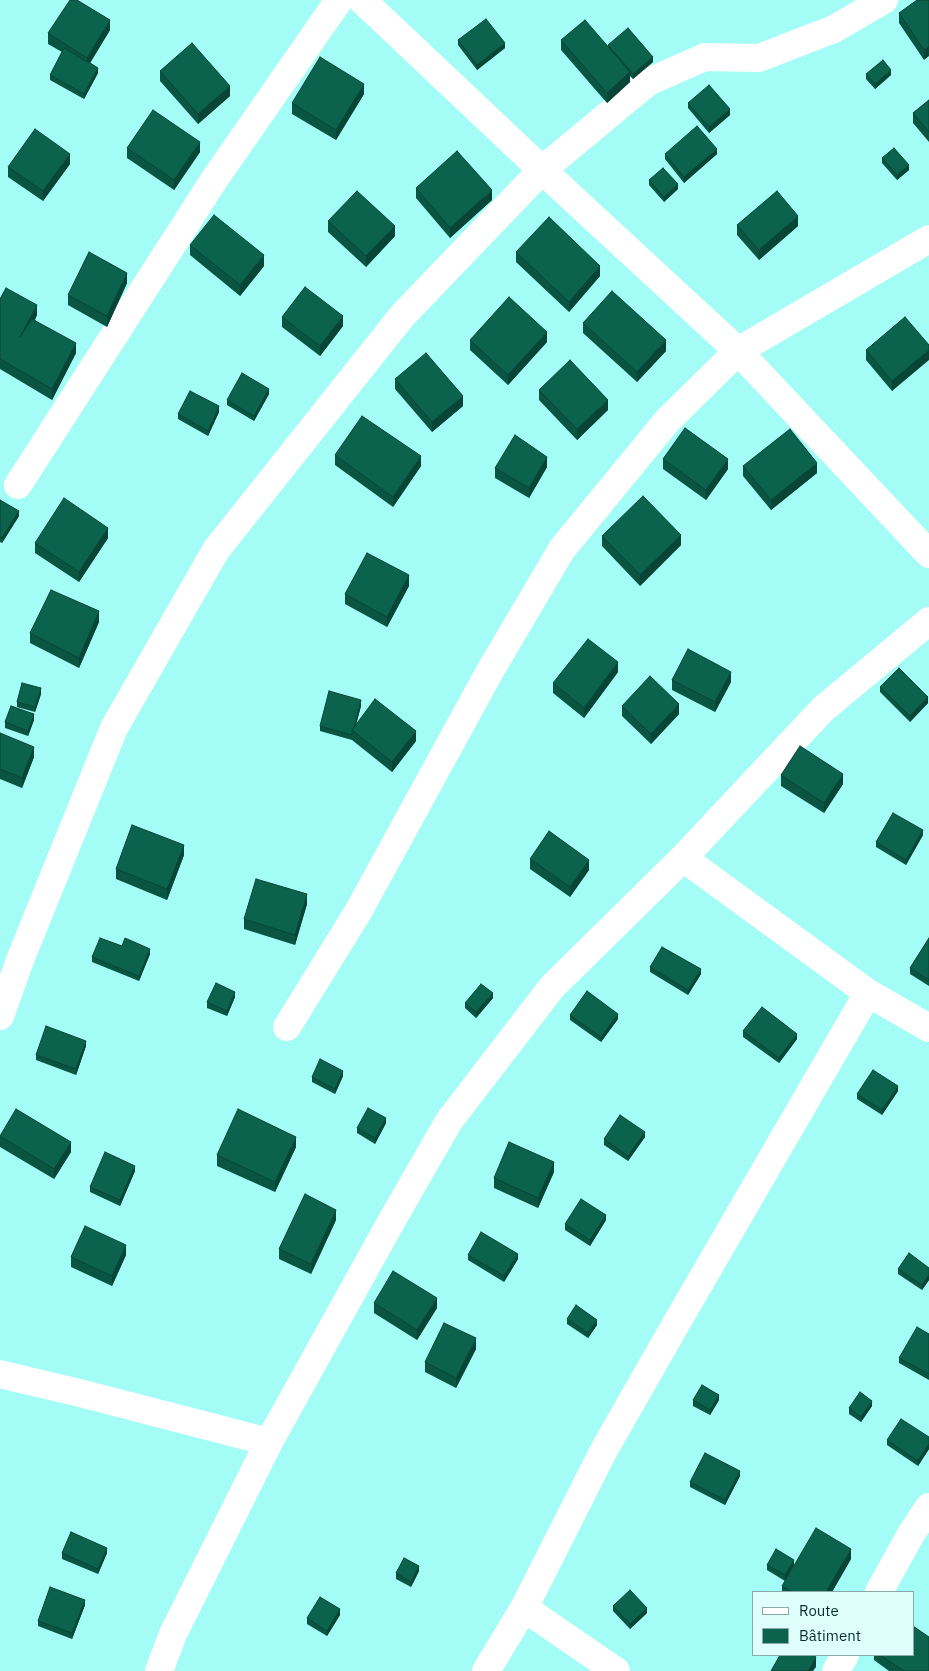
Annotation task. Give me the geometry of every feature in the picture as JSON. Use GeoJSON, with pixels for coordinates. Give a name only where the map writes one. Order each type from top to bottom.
{"type":"FeatureCollection","features":[{"type":"Feature","properties":{"kind":"street"},"geometry":{"type":"LineString","coordinates":[[18,485],[214,180],[339,0]]}},
{"type":"Feature","properties":{"kind":"street"},"geometry":{"type":"LineString","coordinates":[[362,0],[542,170],[738,350],[929,554]]}},
{"type":"Feature","properties":{"kind":"street"},"geometry":{"type":"LineString","coordinates":[[0,1016],[20,960],[114,728],[216,550],[402,316],[542,170],[648,82],[705,57],[758,58],[834,29],[884,0]]}},
{"type":"Feature","properties":{"kind":"street"},"geometry":{"type":"LineString","coordinates":[[287,1028],[358,912],[490,671],[562,549],[667,421],[738,350],[929,240]]}},
{"type":"Feature","properties":{"kind":"street"},"geometry":{"type":"LineString","coordinates":[[159,1671],[173,1634],[269,1442],[449,1121],[552,988],[683,858],[823,709],[929,621]]}},
{"type":"Feature","properties":{"kind":"street"},"geometry":{"type":"LineString","coordinates":[[683,858],[868,993],[929,1028]]}},
{"type":"Feature","properties":{"kind":"street"},"geometry":{"type":"LineString","coordinates":[[486,1671],[524,1608],[609,1442],[868,993]]}},
{"type":"Feature","properties":{"kind":"street"},"geometry":{"type":"LineString","coordinates":[[0,1374],[90,1395],[269,1442]]}},
{"type":"Feature","properties":{"kind":"street"},"geometry":{"type":"LineString","coordinates":[[881,1591],[929,1507]]}},
{"type":"Feature","properties":{"kind":"street"},"geometry":{"type":"LineString","coordinates":[[524,1608],[616,1671]]}},
{"type":"Feature","properties":{"kind":"street"},"geometry":{"type":"LineString","coordinates":[[836,1671],[844,1656]]}},
{"type":"Feature","properties":{"kind":"building"},"geometry":{"type":"Polygon","coordinates":[[[70,0],[77,0],[110,20],[87,58],[48,33],[70,0]]]}},
{"type":"Feature","properties":{"kind":"building"},"geometry":{"type":"Polygon","coordinates":[[[917,0],[929,0],[929,46],[924,50],[899,13],[917,0]]]}},
{"type":"Feature","properties":{"kind":"building"},"geometry":{"type":"Polygon","coordinates":[[[486,19],[505,43],[477,65],[458,40],[486,19]]]}},
{"type":"Feature","properties":{"kind":"building"},"geometry":{"type":"Polygon","coordinates":[[[585,20],[630,72],[607,93],[561,40],[585,20]]]}},
{"type":"Feature","properties":{"kind":"building"},"geometry":{"type":"Polygon","coordinates":[[[628,28],[653,57],[633,74],[608,45],[628,28]]]}},
{"type":"Feature","properties":{"kind":"building"},"geometry":{"type":"Polygon","coordinates":[[[192,43],[230,86],[198,114],[160,71],[192,43]]]}},
{"type":"Feature","properties":{"kind":"building"},"geometry":{"type":"Polygon","coordinates":[[[64,48],[98,68],[84,94],[50,75],[64,48]]]}},
{"type":"Feature","properties":{"kind":"building"},"geometry":{"type":"Polygon","coordinates":[[[320,57],[364,84],[336,130],[292,103],[320,57]]]}},
{"type":"Feature","properties":{"kind":"building"},"geometry":{"type":"Polygon","coordinates":[[[883,60],[891,70],[875,84],[866,74],[883,60]]]}},
{"type":"Feature","properties":{"kind":"building"},"geometry":{"type":"Polygon","coordinates":[[[709,85],[730,109],[709,127],[688,103],[709,85]]]}},
{"type":"Feature","properties":{"kind":"building"},"geometry":{"type":"Polygon","coordinates":[[[929,100],[929,132],[913,113],[929,100]]]}},
{"type":"Feature","properties":{"kind":"building"},"geometry":{"type":"Polygon","coordinates":[[[153,110],[200,142],[174,180],[127,148],[153,110]]]}},
{"type":"Feature","properties":{"kind":"building"},"geometry":{"type":"Polygon","coordinates":[[[697,126],[717,149],[684,177],[665,154],[697,126]]]}},
{"type":"Feature","properties":{"kind":"building"},"geometry":{"type":"Polygon","coordinates":[[[35,129],[70,154],[43,191],[8,167],[35,129]]]}},
{"type":"Feature","properties":{"kind":"building"},"geometry":{"type":"Polygon","coordinates":[[[894,148],[909,165],[897,175],[882,158],[894,148]]]}},
{"type":"Feature","properties":{"kind":"building"},"geometry":{"type":"Polygon","coordinates":[[[457,151],[492,190],[450,228],[416,188],[457,151]]]}},
{"type":"Feature","properties":{"kind":"building"},"geometry":{"type":"Polygon","coordinates":[[[663,168],[678,184],[664,197],[649,180],[663,168]]]}},
{"type":"Feature","properties":{"kind":"building"},"geometry":{"type":"Polygon","coordinates":[[[357,191],[395,226],[366,256],[328,221],[357,191]]]}},
{"type":"Feature","properties":{"kind":"building"},"geometry":{"type":"Polygon","coordinates":[[[777,191],[798,216],[759,250],[737,225],[777,191]]]}},
{"type":"Feature","properties":{"kind":"building"},"geometry":{"type":"Polygon","coordinates":[[[214,215],[264,255],[240,285],[190,245],[214,215]]]}},
{"type":"Feature","properties":{"kind":"building"},"geometry":{"type":"Polygon","coordinates":[[[549,217],[600,266],[569,302],[516,252],[549,217]]]}},
{"type":"Feature","properties":{"kind":"building"},"geometry":{"type":"Polygon","coordinates":[[[89,252],[127,273],[107,316],[68,295],[89,252]]]}},
{"type":"Feature","properties":{"kind":"building"},"geometry":{"type":"Polygon","coordinates":[[[305,287],[343,316],[320,346],[282,317],[305,287]]]}},
{"type":"Feature","properties":{"kind":"building"},"geometry":{"type":"Polygon","coordinates":[[[6,288],[37,305],[20,337],[32,319],[76,343],[52,389],[0,359],[0,299],[6,288]]]}},
{"type":"Feature","properties":{"kind":"building"},"geometry":{"type":"Polygon","coordinates":[[[612,291],[666,340],[637,372],[583,323],[612,291]]]}},
{"type":"Feature","properties":{"kind":"building"},"geometry":{"type":"Polygon","coordinates":[[[509,297],[547,332],[508,375],[470,340],[509,297]]]}},
{"type":"Feature","properties":{"kind":"building"},"geometry":{"type":"Polygon","coordinates":[[[905,317],[929,345],[929,350],[892,381],[866,350],[905,317]]]}},
{"type":"Feature","properties":{"kind":"building"},"geometry":{"type":"Polygon","coordinates":[[[426,353],[463,396],[432,422],[395,379],[426,353]]]}},
{"type":"Feature","properties":{"kind":"building"},"geometry":{"type":"Polygon","coordinates":[[[570,360],[608,400],[577,429],[539,390],[570,360]]]}},
{"type":"Feature","properties":{"kind":"building"},"geometry":{"type":"Polygon","coordinates":[[[242,373],[269,389],[254,416],[227,400],[242,373]]]}},
{"type":"Feature","properties":{"kind":"building"},"geometry":{"type":"Polygon","coordinates":[[[190,391],[219,406],[208,431],[178,414],[190,391]]]}},
{"type":"Feature","properties":{"kind":"building"},"geometry":{"type":"Polygon","coordinates":[[[362,416],[421,456],[393,497],[335,455],[362,416]]]}},
{"type":"Feature","properties":{"kind":"building"},"geometry":{"type":"Polygon","coordinates":[[[685,428],[728,459],[706,490],[663,459],[685,428]]]}},
{"type":"Feature","properties":{"kind":"building"},"geometry":{"type":"Polygon","coordinates":[[[790,429],[817,463],[771,500],[743,466],[790,429]]]}},
{"type":"Feature","properties":{"kind":"building"},"geometry":{"type":"Polygon","coordinates":[[[515,435],[547,457],[529,488],[495,468],[515,435]]]}},
{"type":"Feature","properties":{"kind":"building"},"geometry":{"type":"Polygon","coordinates":[[[643,496],[681,535],[640,575],[602,536],[643,496]]]}},
{"type":"Feature","properties":{"kind":"building"},"geometry":{"type":"Polygon","coordinates":[[[64,498],[108,528],[79,572],[35,543],[64,498]]]}},
{"type":"Feature","properties":{"kind":"building"},"geometry":{"type":"Polygon","coordinates":[[[0,500],[19,511],[2,538],[0,537],[0,500]]]}},
{"type":"Feature","properties":{"kind":"building"},"geometry":{"type":"Polygon","coordinates":[[[367,553],[409,575],[387,617],[345,594],[367,553]]]}},
{"type":"Feature","properties":{"kind":"building"},"geometry":{"type":"Polygon","coordinates":[[[51,590],[99,611],[79,658],[30,633],[51,590]]]}},
{"type":"Feature","properties":{"kind":"building"},"geometry":{"type":"Polygon","coordinates":[[[588,639],[618,662],[584,708],[553,683],[588,639]]]}},
{"type":"Feature","properties":{"kind":"building"},"geometry":{"type":"Polygon","coordinates":[[[688,649],[731,672],[715,702],[672,680],[688,649]]]}},
{"type":"Feature","properties":{"kind":"building"},"geometry":{"type":"Polygon","coordinates":[[[899,668],[928,697],[910,716],[880,687],[899,668]]]}},
{"type":"Feature","properties":{"kind":"building"},"geometry":{"type":"Polygon","coordinates":[[[650,676],[679,704],[651,734],[622,706],[650,676]]]}},
{"type":"Feature","properties":{"kind":"building"},"geometry":{"type":"Polygon","coordinates":[[[22,683],[41,688],[35,707],[17,702],[22,683]]]}},
{"type":"Feature","properties":{"kind":"building"},"geometry":{"type":"Polygon","coordinates":[[[329,691],[361,700],[352,735],[320,726],[329,691]]]}},
{"type":"Feature","properties":{"kind":"building"},"geometry":{"type":"Polygon","coordinates":[[[375,699],[416,731],[392,762],[352,730],[375,699]]]}},
{"type":"Feature","properties":{"kind":"building"},"geometry":{"type":"Polygon","coordinates":[[[11,706],[34,714],[28,731],[5,722],[11,706]]]}},
{"type":"Feature","properties":{"kind":"building"},"geometry":{"type":"Polygon","coordinates":[[[0,733],[34,747],[22,778],[0,769],[0,733]]]}},
{"type":"Feature","properties":{"kind":"building"},"geometry":{"type":"Polygon","coordinates":[[[800,746],[843,774],[824,803],[781,775],[800,746]]]}},
{"type":"Feature","properties":{"kind":"building"},"geometry":{"type":"Polygon","coordinates":[[[893,813],[923,830],[906,860],[876,842],[893,813]]]}},
{"type":"Feature","properties":{"kind":"building"},"geometry":{"type":"Polygon","coordinates":[[[132,825],[184,845],[167,889],[116,869],[132,825]]]}},
{"type":"Feature","properties":{"kind":"building"},"geometry":{"type":"Polygon","coordinates":[[[549,831],[589,860],[570,887],[530,859],[549,831]]]}},
{"type":"Feature","properties":{"kind":"building"},"geometry":{"type":"Polygon","coordinates":[[[256,879],[307,894],[295,935],[244,919],[256,879]]]}},
{"type":"Feature","properties":{"kind":"building"},"geometry":{"type":"Polygon","coordinates":[[[100,938],[122,946],[125,938],[150,949],[139,976],[92,957],[100,938]]]}},
{"type":"Feature","properties":{"kind":"building"},"geometry":{"type":"Polygon","coordinates":[[[929,938],[929,980],[910,968],[929,938]]]}},
{"type":"Feature","properties":{"kind":"building"},"geometry":{"type":"Polygon","coordinates":[[[662,947],[701,969],[688,990],[650,967],[662,947]]]}},
{"type":"Feature","properties":{"kind":"building"},"geometry":{"type":"Polygon","coordinates":[[[216,983],[235,992],[227,1011],[207,1002],[216,983]]]}},
{"type":"Feature","properties":{"kind":"building"},"geometry":{"type":"Polygon","coordinates":[[[481,984],[493,993],[476,1012],[465,1003],[481,984]]]}},
{"type":"Feature","properties":{"kind":"building"},"geometry":{"type":"Polygon","coordinates":[[[587,991],[618,1014],[601,1037],[570,1015],[587,991]]]}},
{"type":"Feature","properties":{"kind":"building"},"geometry":{"type":"Polygon","coordinates":[[[762,1007],[797,1034],[779,1058],[743,1031],[762,1007]]]}},
{"type":"Feature","properties":{"kind":"building"},"geometry":{"type":"Polygon","coordinates":[[[46,1026],[86,1041],[76,1069],[36,1055],[46,1026]]]}},
{"type":"Feature","properties":{"kind":"building"},"geometry":{"type":"Polygon","coordinates":[[[320,1059],[343,1071],[335,1089],[312,1077],[320,1059]]]}},
{"type":"Feature","properties":{"kind":"building"},"geometry":{"type":"Polygon","coordinates":[[[873,1070],[898,1086],[882,1110],[857,1094],[873,1070]]]}},
{"type":"Feature","properties":{"kind":"building"},"geometry":{"type":"Polygon","coordinates":[[[368,1108],[386,1118],[375,1138],[357,1128],[368,1108]]]}},
{"type":"Feature","properties":{"kind":"building"},"geometry":{"type":"Polygon","coordinates":[[[16,1109],[71,1142],[54,1169],[0,1136],[16,1109]]]}},
{"type":"Feature","properties":{"kind":"building"},"geometry":{"type":"Polygon","coordinates":[[[238,1109],[296,1137],[275,1182],[217,1155],[238,1109]]]}},
{"type":"Feature","properties":{"kind":"building"},"geometry":{"type":"Polygon","coordinates":[[[620,1115],[645,1132],[628,1156],[604,1139],[620,1115]]]}},
{"type":"Feature","properties":{"kind":"building"},"geometry":{"type":"Polygon","coordinates":[[[509,1142],[554,1162],[538,1198],[494,1178],[509,1142]]]}},
{"type":"Feature","properties":{"kind":"building"},"geometry":{"type":"Polygon","coordinates":[[[105,1152],[135,1166],[120,1200],[90,1187],[105,1152]]]}},
{"type":"Feature","properties":{"kind":"building"},"geometry":{"type":"Polygon","coordinates":[[[305,1194],[336,1210],[311,1264],[279,1249],[305,1194]]]}},
{"type":"Feature","properties":{"kind":"building"},"geometry":{"type":"Polygon","coordinates":[[[581,1199],[606,1215],[590,1240],[565,1224],[581,1199]]]}},
{"type":"Feature","properties":{"kind":"building"},"geometry":{"type":"Polygon","coordinates":[[[85,1226],[126,1245],[112,1276],[71,1257],[85,1226]]]}},
{"type":"Feature","properties":{"kind":"building"},"geometry":{"type":"Polygon","coordinates":[[[481,1232],[518,1254],[504,1276],[468,1255],[481,1232]]]}},
{"type":"Feature","properties":{"kind":"building"},"geometry":{"type":"Polygon","coordinates":[[[909,1253],[929,1268],[929,1275],[922,1285],[898,1269],[909,1253]]]}},
{"type":"Feature","properties":{"kind":"building"},"geometry":{"type":"Polygon","coordinates":[[[393,1271],[437,1298],[417,1330],[374,1303],[393,1271]]]}},
{"type":"Feature","properties":{"kind":"building"},"geometry":{"type":"Polygon","coordinates":[[[576,1305],[597,1320],[588,1333],[567,1319],[576,1305]]]}},
{"type":"Feature","properties":{"kind":"building"},"geometry":{"type":"Polygon","coordinates":[[[444,1323],[476,1338],[456,1378],[425,1362],[444,1323]]]}},
{"type":"Feature","properties":{"kind":"building"},"geometry":{"type":"Polygon","coordinates":[[[917,1327],[929,1334],[929,1374],[899,1358],[917,1327]]]}},
{"type":"Feature","properties":{"kind":"building"},"geometry":{"type":"Polygon","coordinates":[[[702,1385],[719,1395],[710,1410],[693,1400],[702,1385]]]}},
{"type":"Feature","properties":{"kind":"building"},"geometry":{"type":"Polygon","coordinates":[[[860,1392],[872,1401],[861,1417],[849,1408],[860,1392]]]}},
{"type":"Feature","properties":{"kind":"building"},"geometry":{"type":"Polygon","coordinates":[[[901,1419],[929,1437],[929,1444],[918,1461],[887,1440],[901,1419]]]}},
{"type":"Feature","properties":{"kind":"building"},"geometry":{"type":"Polygon","coordinates":[[[705,1453],[740,1471],[725,1500],[690,1482],[705,1453]]]}},
{"type":"Feature","properties":{"kind":"building"},"geometry":{"type":"Polygon","coordinates":[[[816,1528],[851,1549],[827,1591],[791,1591],[782,1586],[816,1528]]]}},
{"type":"Feature","properties":{"kind":"building"},"geometry":{"type":"Polygon","coordinates":[[[71,1532],[107,1548],[98,1569],[62,1553],[71,1532]]]}},
{"type":"Feature","properties":{"kind":"building"},"geometry":{"type":"Polygon","coordinates":[[[776,1549],[794,1560],[785,1575],[767,1565],[776,1549]]]}},
{"type":"Feature","properties":{"kind":"building"},"geometry":{"type":"Polygon","coordinates":[[[404,1558],[419,1566],[411,1582],[396,1573],[404,1558]]]}},
{"type":"Feature","properties":{"kind":"building"},"geometry":{"type":"Polygon","coordinates":[[[50,1587],[85,1600],[72,1633],[38,1621],[50,1587]]]}},
{"type":"Feature","properties":{"kind":"building"},"geometry":{"type":"Polygon","coordinates":[[[630,1590],[647,1608],[630,1624],[613,1606],[630,1590]]]}},
{"type":"Feature","properties":{"kind":"building"},"geometry":{"type":"Polygon","coordinates":[[[320,1597],[340,1609],[327,1631],[307,1618],[320,1597]]]}},
{"type":"Feature","properties":{"kind":"building"},"geometry":{"type":"Polygon","coordinates":[[[914,1627],[929,1637],[929,1671],[904,1671],[882,1656],[914,1656],[914,1627]]]}},
{"type":"Feature","properties":{"kind":"building"},"geometry":{"type":"Polygon","coordinates":[[[779,1656],[816,1657],[808,1671],[771,1671],[779,1656]]]}}]}
